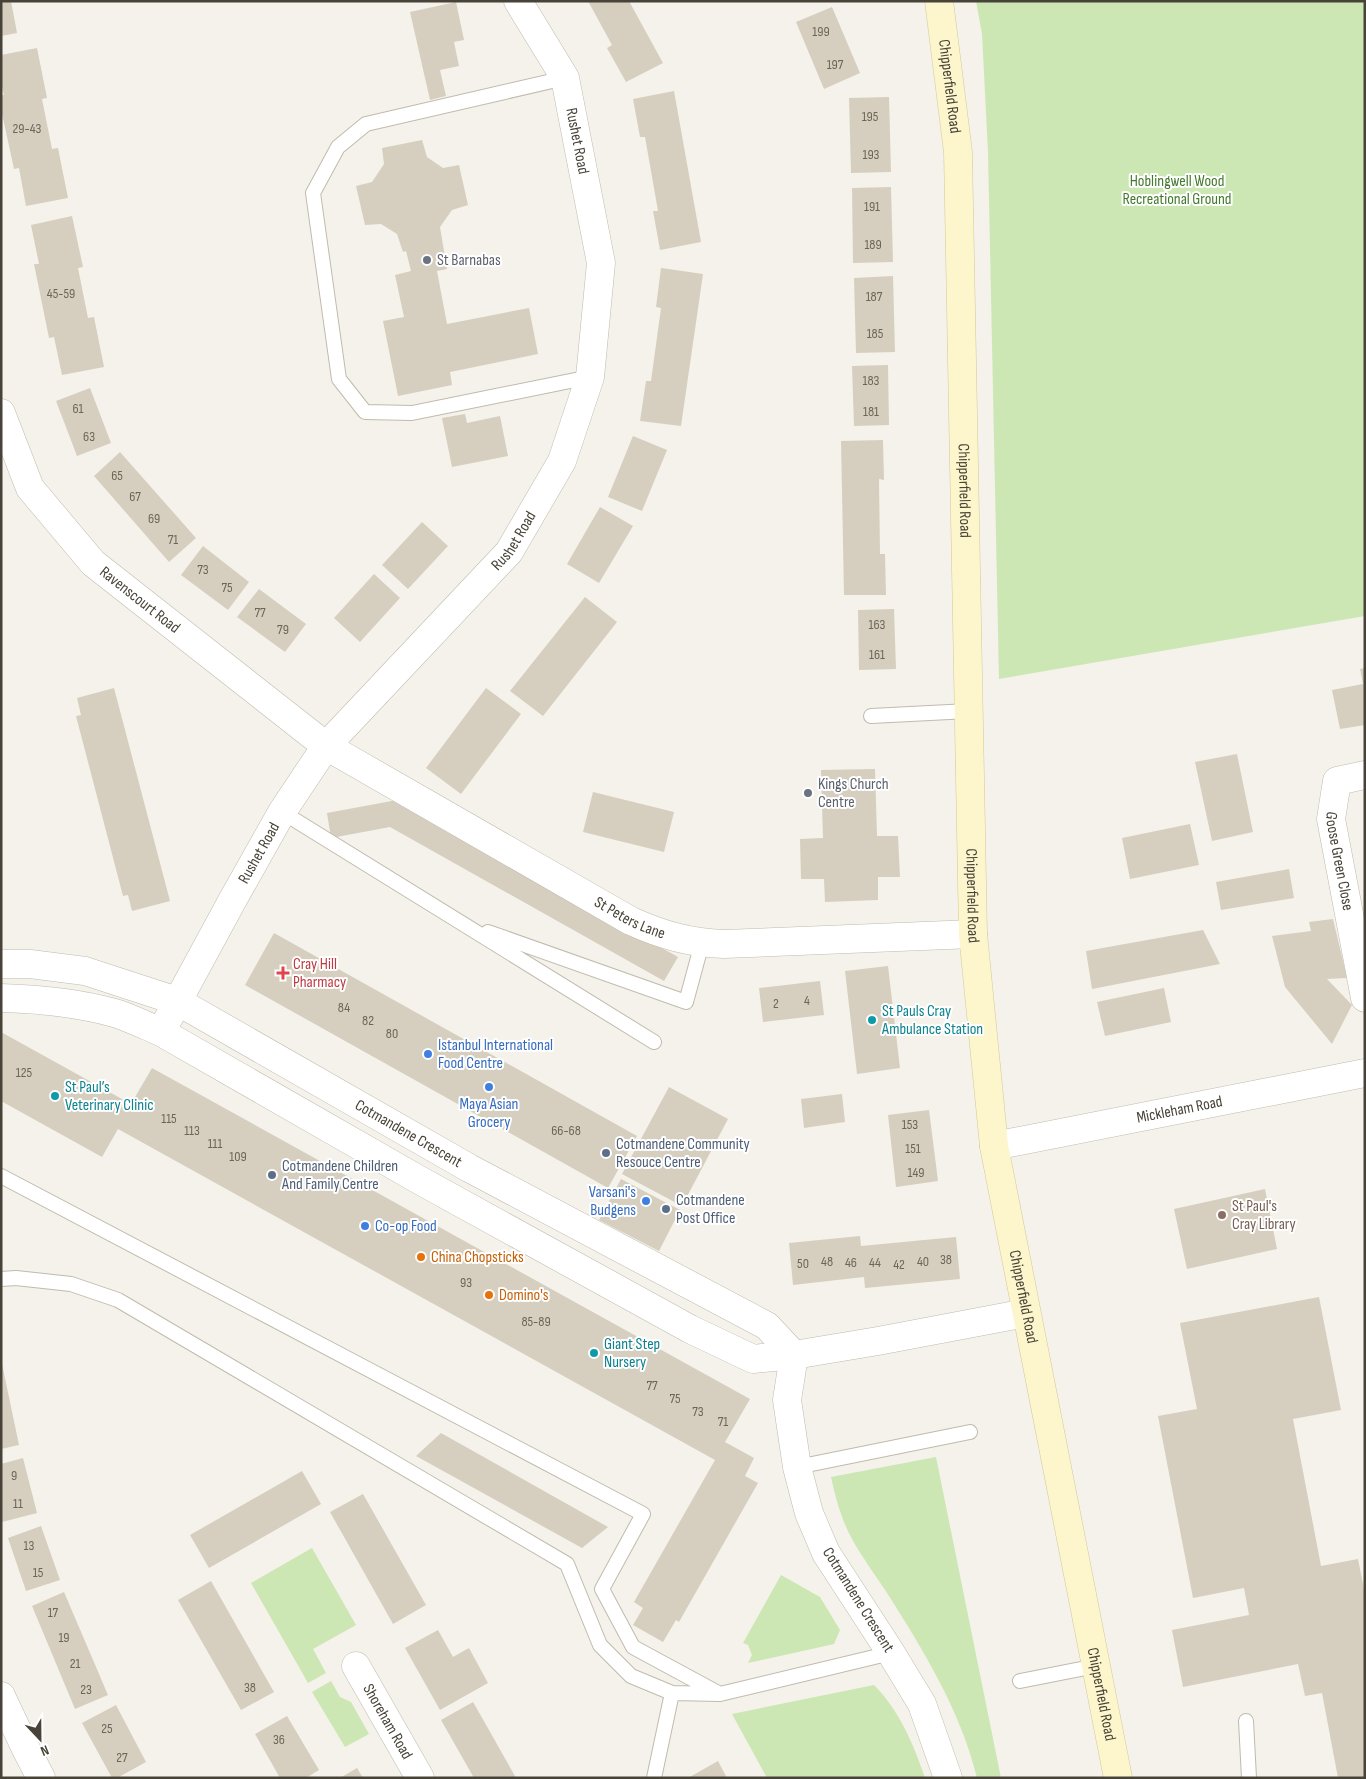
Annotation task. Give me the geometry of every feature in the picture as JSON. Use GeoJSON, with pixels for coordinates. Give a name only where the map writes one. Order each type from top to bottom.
{"type":"FeatureCollection","features":[{"type":"Feature","properties":{"kind":"street","name":"Rushet Road"},"geometry":{"type":"LineString","coordinates":[[161,1032],[282,812],[326,746],[508,552],[562,460],[590,377],[601,263],[565,78],[518,1]]}},
{"type":"Feature","properties":{"kind":"street","name":"Chipperfield Road"},"geometry":{"type":"LineString","coordinates":[[939,1],[958,152],[974,934],[994,1146],[1118,1778]]}},
{"type":"Feature","properties":{"kind":"street","name":"Ravenscourt Road"},"geometry":{"type":"LineString","coordinates":[[1,413],[30,488],[93,564],[326,746]]}},
{"type":"Feature","properties":{"kind":"street","name":"St Peters Lane"},"geometry":{"type":"LineString","coordinates":[[326,746],[631,921],[677,939],[702,944],[746,944],[974,934]]}},
{"type":"Feature","properties":{"kind":"street","name":"Goose Green Close"},"geometry":{"type":"LineString","coordinates":[[1365,775],[1336,781],[1331,819],[1365,998]]}},
{"type":"Feature","properties":{"kind":"street","name":"Cotmandene Crescent"},"geometry":{"type":"LineString","coordinates":[[1,964],[30,964],[84,971],[177,1001],[469,1168],[767,1326],[794,1355],[787,1400],[797,1467],[809,1513],[826,1554],[892,1653],[922,1704],[948,1778]]}},
{"type":"Feature","properties":{"kind":"street"},"geometry":{"type":"LineString","coordinates":[[1,998],[29,999],[77,1005],[118,1014],[161,1032],[420,1182],[690,1329],[753,1359],[794,1355],[878,1341],[1026,1313]]}},
{"type":"Feature","properties":{"kind":"street","name":"Mickleham Road"},"geometry":{"type":"LineString","coordinates":[[994,1146],[1365,1073]]}},
{"type":"Feature","properties":{"kind":"street","name":"Shoreham Road"},"geometry":{"type":"LineString","coordinates":[[356,1666],[420,1778]]}},
{"type":"Feature","properties":{"kind":"street"},"geometry":{"type":"LineString","coordinates":[[1,1696],[41,1778]]}},
{"type":"Feature","properties":{"kind":"lane"},"geometry":{"type":"LineString","coordinates":[[565,78],[366,124],[338,147],[313,193],[339,379],[365,412],[412,413],[590,377]]}},
{"type":"Feature","properties":{"kind":"lane"},"geometry":{"type":"LineString","coordinates":[[871,716],[969,712]]}},
{"type":"Feature","properties":{"kind":"lane"},"geometry":{"type":"LineString","coordinates":[[282,812],[654,1042]]}},
{"type":"Feature","properties":{"kind":"lane"},"geometry":{"type":"LineString","coordinates":[[462,923],[686,1002],[702,944]]}},
{"type":"Feature","properties":{"kind":"lane"},"geometry":{"type":"LineString","coordinates":[[1,1176],[643,1514],[602,1589],[633,1647],[720,1694]]}},
{"type":"Feature","properties":{"kind":"lane"},"geometry":{"type":"LineString","coordinates":[[1,1279],[16,1278],[71,1284],[118,1300],[567,1564],[600,1645],[630,1676],[672,1693],[720,1694],[892,1653]]}},
{"type":"Feature","properties":{"kind":"lane"},"geometry":{"type":"LineString","coordinates":[[797,1467],[970,1432]]}},
{"type":"Feature","properties":{"kind":"lane"},"geometry":{"type":"LineString","coordinates":[[1020,1682],[1096,1666]]}},
{"type":"Feature","properties":{"kind":"lane"},"geometry":{"type":"LineString","coordinates":[[654,1778],[672,1693]]}},
{"type":"Feature","properties":{"kind":"lane"},"geometry":{"type":"LineString","coordinates":[[1246,1721],[1249,1778]]}},
{"type":"Feature","properties":{"kind":"green space","name":"Hoblingwell Wood Recreational Ground"},"geometry":{"type":"Polygon","coordinates":[[[976,1],[1365,1],[1365,616],[999,679],[988,152],[982,34],[976,1]]]}},
{"type":"Feature","properties":{"kind":"green space"},"geometry":{"type":"Polygon","coordinates":[[[936,1457],[1001,1778],[977,1778],[962,1730],[952,1706],[916,1639],[852,1539],[839,1509],[831,1477],[936,1457]]]}},
{"type":"Feature","properties":{"kind":"green space"},"geometry":{"type":"Polygon","coordinates":[[[312,1548],[356,1625],[313,1649],[326,1673],[308,1683],[251,1583],[312,1548]]]}},
{"type":"Feature","properties":{"kind":"green space"},"geometry":{"type":"Polygon","coordinates":[[[781,1575],[820,1597],[840,1630],[834,1644],[748,1663],[752,1655],[748,1645],[743,1643],[781,1575]]]}},
{"type":"Feature","properties":{"kind":"green space"},"geometry":{"type":"Polygon","coordinates":[[[331,1681],[340,1697],[351,1702],[369,1734],[345,1747],[312,1692],[331,1681]]]}},
{"type":"Feature","properties":{"kind":"green space"},"geometry":{"type":"Polygon","coordinates":[[[874,1685],[891,1705],[905,1728],[925,1778],[767,1778],[732,1714],[874,1685]]]}},
{"type":"Feature","properties":{"kind":"building"},"geometry":{"type":"Polygon","coordinates":[[[1,1],[11,1],[17,33],[1,36],[1,1]]]}},
{"type":"Feature","properties":{"kind":"building"},"geometry":{"type":"Polygon","coordinates":[[[588,1],[629,1],[663,63],[626,82],[607,48],[612,45],[588,1]]]}},
{"type":"Feature","properties":{"kind":"building"},"geometry":{"type":"Polygon","coordinates":[[[456,2],[464,40],[454,42],[459,66],[440,70],[446,96],[430,100],[410,12],[456,2]]]}},
{"type":"Feature","properties":{"kind":"building"},"geometry":{"type":"Polygon","coordinates":[[[832,7],[860,73],[824,89],[796,22],[832,7]]]}},
{"type":"Feature","properties":{"kind":"building"},"geometry":{"type":"Polygon","coordinates":[[[37,48],[47,98],[42,99],[52,149],[58,148],[68,198],[26,206],[19,168],[14,169],[1,109],[1,95],[4,95],[1,83],[1,55],[37,48]]]}},
{"type":"Feature","properties":{"kind":"building"},"geometry":{"type":"Polygon","coordinates":[[[674,91],[701,242],[660,250],[653,211],[658,211],[645,137],[640,137],[633,99],[674,91]]]}},
{"type":"Feature","properties":{"kind":"building"},"geometry":{"type":"Polygon","coordinates":[[[889,97],[891,172],[851,173],[849,98],[889,97]]]}},
{"type":"Feature","properties":{"kind":"building","name":"St Barnabas"},"geometry":{"type":"Polygon","coordinates":[[[422,140],[427,157],[443,168],[459,165],[468,205],[452,210],[440,227],[447,269],[437,271],[447,324],[529,308],[538,354],[450,372],[452,385],[398,396],[383,321],[404,317],[395,275],[411,271],[406,251],[403,252],[397,234],[381,224],[365,225],[356,186],[372,182],[384,164],[382,148],[422,140]]]}},
{"type":"Feature","properties":{"kind":"building"},"geometry":{"type":"Polygon","coordinates":[[[891,187],[893,262],[853,263],[852,188],[891,187]]]}},
{"type":"Feature","properties":{"kind":"building"},"geometry":{"type":"Polygon","coordinates":[[[72,216],[83,267],[78,268],[88,318],[94,317],[104,367],[62,375],[54,337],[49,338],[34,264],[39,264],[31,225],[72,216]]]}},
{"type":"Feature","properties":{"kind":"building"},"geometry":{"type":"Polygon","coordinates":[[[661,268],[703,274],[681,426],[640,421],[646,381],[651,381],[661,308],[656,307],[661,268]]]}},
{"type":"Feature","properties":{"kind":"building"},"geometry":{"type":"Polygon","coordinates":[[[893,276],[895,352],[856,353],[854,278],[893,276]]]}},
{"type":"Feature","properties":{"kind":"building"},"geometry":{"type":"Polygon","coordinates":[[[888,365],[889,425],[854,426],[852,366],[888,365]]]}},
{"type":"Feature","properties":{"kind":"building"},"geometry":{"type":"Polygon","coordinates":[[[90,388],[111,443],[77,456],[56,401],[90,388]]]}},
{"type":"Feature","properties":{"kind":"building"},"geometry":{"type":"Polygon","coordinates":[[[465,414],[467,423],[500,416],[508,456],[452,467],[442,418],[465,414]]]}},
{"type":"Feature","properties":{"kind":"building"},"geometry":{"type":"Polygon","coordinates":[[[633,436],[667,450],[642,511],[608,497],[633,436]]]}},
{"type":"Feature","properties":{"kind":"building"},"geometry":{"type":"Polygon","coordinates":[[[883,440],[884,480],[879,479],[880,554],[885,554],[886,595],[844,595],[841,441],[883,440]]]}},
{"type":"Feature","properties":{"kind":"building"},"geometry":{"type":"Polygon","coordinates":[[[120,452],[196,538],[169,562],[94,476],[120,452]]]}},
{"type":"Feature","properties":{"kind":"building"},"geometry":{"type":"Polygon","coordinates":[[[600,507],[633,526],[599,583],[567,564],[600,507]]]}},
{"type":"Feature","properties":{"kind":"building"},"geometry":{"type":"Polygon","coordinates":[[[422,522],[448,546],[408,589],[382,565],[422,522]]]}},
{"type":"Feature","properties":{"kind":"building"},"geometry":{"type":"Polygon","coordinates":[[[203,546],[249,582],[228,610],[181,575],[203,546]]]}},
{"type":"Feature","properties":{"kind":"building"},"geometry":{"type":"Polygon","coordinates":[[[374,574],[400,598],[360,642],[334,618],[374,574]]]}},
{"type":"Feature","properties":{"kind":"building"},"geometry":{"type":"Polygon","coordinates":[[[259,589],[306,624],[285,652],[237,617],[259,589]]]}},
{"type":"Feature","properties":{"kind":"building"},"geometry":{"type":"Polygon","coordinates":[[[585,597],[617,622],[543,716],[510,691],[585,597]]]}},
{"type":"Feature","properties":{"kind":"building"},"geometry":{"type":"Polygon","coordinates":[[[894,609],[896,669],[859,670],[858,610],[894,609]]]}},
{"type":"Feature","properties":{"kind":"building"},"geometry":{"type":"Polygon","coordinates":[[[1365,668],[1365,725],[1340,729],[1332,690],[1363,684],[1360,669],[1365,668]]]}},
{"type":"Feature","properties":{"kind":"building"},"geometry":{"type":"Polygon","coordinates":[[[114,688],[170,901],[132,911],[128,895],[123,896],[76,716],[81,715],[77,698],[114,688]]]}},
{"type":"Feature","properties":{"kind":"building"},"geometry":{"type":"Polygon","coordinates":[[[486,688],[521,714],[461,794],[426,768],[486,688]]]}},
{"type":"Feature","properties":{"kind":"building"},"geometry":{"type":"Polygon","coordinates":[[[1237,754],[1253,832],[1212,841],[1195,762],[1237,754]]]}},
{"type":"Feature","properties":{"kind":"building"},"geometry":{"type":"Polygon","coordinates":[[[875,769],[877,836],[898,836],[900,877],[878,877],[878,900],[825,902],[824,879],[801,879],[800,839],[823,838],[821,770],[875,769]]]}},
{"type":"Feature","properties":{"kind":"building"},"geometry":{"type":"Polygon","coordinates":[[[593,792],[674,812],[664,852],[583,832],[593,792]]]}},
{"type":"Feature","properties":{"kind":"building"},"geometry":{"type":"Polygon","coordinates":[[[397,800],[678,957],[664,981],[390,827],[331,838],[327,813],[397,800]]]}},
{"type":"Feature","properties":{"kind":"building"},"geometry":{"type":"Polygon","coordinates":[[[1190,824],[1199,865],[1130,879],[1122,838],[1190,824]]]}},
{"type":"Feature","properties":{"kind":"building"},"geometry":{"type":"Polygon","coordinates":[[[1289,869],[1294,898],[1221,910],[1216,882],[1289,869]]]}},
{"type":"Feature","properties":{"kind":"building"},"geometry":{"type":"Polygon","coordinates":[[[1333,919],[1347,978],[1327,979],[1352,1005],[1332,1044],[1285,987],[1272,936],[1311,931],[1309,922],[1333,919]]]}},
{"type":"Feature","properties":{"kind":"building"},"geometry":{"type":"Polygon","coordinates":[[[1203,930],[1220,964],[1092,989],[1086,951],[1203,930]]]}},
{"type":"Feature","properties":{"kind":"building"},"geometry":{"type":"Polygon","coordinates":[[[274,933],[637,1136],[608,1188],[245,985],[274,933]]]}},
{"type":"Feature","properties":{"kind":"building","name":"St Pauls Cray Ambulance Station"},"geometry":{"type":"Polygon","coordinates":[[[888,966],[900,1068],[857,1074],[845,971],[888,966]]]}},
{"type":"Feature","properties":{"kind":"building"},"geometry":{"type":"Polygon","coordinates":[[[820,981],[824,1015],[763,1022],[759,988],[820,981]]]}},
{"type":"Feature","properties":{"kind":"building"},"geometry":{"type":"Polygon","coordinates":[[[1164,988],[1171,1022],[1105,1036],[1097,1002],[1164,988]]]}},
{"type":"Feature","properties":{"kind":"building"},"geometry":{"type":"Polygon","coordinates":[[[1,1032],[131,1104],[152,1068],[750,1399],[725,1442],[754,1458],[745,1476],[758,1483],[679,1622],[676,1620],[663,1642],[633,1625],[643,1608],[634,1602],[715,1460],[118,1129],[102,1157],[1,1101],[1,1032]]]}},
{"type":"Feature","properties":{"kind":"building"},"geometry":{"type":"Polygon","coordinates":[[[669,1087],[728,1119],[682,1206],[622,1174],[669,1087]]]}},
{"type":"Feature","properties":{"kind":"building"},"geometry":{"type":"Polygon","coordinates":[[[842,1094],[845,1122],[804,1128],[801,1099],[842,1094]]]}},
{"type":"Feature","properties":{"kind":"building"},"geometry":{"type":"Polygon","coordinates":[[[929,1110],[938,1181],[896,1187],[888,1115],[929,1110]]]}},
{"type":"Feature","properties":{"kind":"building"},"geometry":{"type":"Polygon","coordinates":[[[621,1179],[680,1210],[659,1251],[599,1220],[621,1179]]]}},
{"type":"Feature","properties":{"kind":"building"},"geometry":{"type":"Polygon","coordinates":[[[1265,1189],[1277,1249],[1187,1269],[1174,1209],[1265,1189]]]}},
{"type":"Feature","properties":{"kind":"building"},"geometry":{"type":"Polygon","coordinates":[[[860,1236],[861,1246],[956,1237],[960,1279],[865,1288],[864,1277],[793,1285],[789,1243],[860,1236]]]}},
{"type":"Feature","properties":{"kind":"building"},"geometry":{"type":"Polygon","coordinates":[[[1319,1297],[1341,1410],[1293,1419],[1321,1566],[1358,1559],[1365,1594],[1365,1778],[1338,1778],[1322,1693],[1305,1696],[1298,1664],[1183,1687],[1172,1630],[1249,1615],[1244,1588],[1193,1598],[1158,1416],[1197,1409],[1180,1323],[1319,1297]]]}},
{"type":"Feature","properties":{"kind":"building"},"geometry":{"type":"Polygon","coordinates":[[[1,1359],[19,1445],[1,1449],[1,1359]]]}},
{"type":"Feature","properties":{"kind":"building"},"geometry":{"type":"Polygon","coordinates":[[[441,1433],[608,1527],[582,1548],[416,1456],[441,1433]]]}},
{"type":"Feature","properties":{"kind":"building"},"geometry":{"type":"Polygon","coordinates":[[[23,1458],[37,1513],[2,1522],[1,1464],[23,1458]]]}},
{"type":"Feature","properties":{"kind":"building"},"geometry":{"type":"Polygon","coordinates":[[[302,1471],[321,1504],[209,1568],[190,1535],[302,1471]]]}},
{"type":"Feature","properties":{"kind":"building"},"geometry":{"type":"Polygon","coordinates":[[[363,1494],[426,1605],[393,1624],[330,1512],[363,1494]]]}},
{"type":"Feature","properties":{"kind":"building"},"geometry":{"type":"Polygon","coordinates":[[[41,1526],[60,1580],[26,1591],[8,1538],[41,1526]]]}},
{"type":"Feature","properties":{"kind":"building"},"geometry":{"type":"Polygon","coordinates":[[[211,1581],[274,1692],[241,1710],[178,1600],[211,1581]]]}},
{"type":"Feature","properties":{"kind":"building"},"geometry":{"type":"Polygon","coordinates":[[[64,1592],[108,1695],[75,1709],[32,1606],[64,1592]]]}},
{"type":"Feature","properties":{"kind":"building"},"geometry":{"type":"Polygon","coordinates":[[[438,1630],[453,1657],[469,1648],[488,1683],[440,1710],[405,1648],[438,1630]]]}},
{"type":"Feature","properties":{"kind":"building"},"geometry":{"type":"Polygon","coordinates":[[[473,1702],[516,1778],[474,1778],[441,1720],[473,1702]]]}},
{"type":"Feature","properties":{"kind":"building"},"geometry":{"type":"Polygon","coordinates":[[[116,1705],[146,1762],[117,1778],[112,1778],[82,1723],[116,1705]]]}},
{"type":"Feature","properties":{"kind":"building"},"geometry":{"type":"Polygon","coordinates":[[[287,1716],[319,1770],[306,1778],[280,1778],[255,1734],[287,1716]]]}},
{"type":"Feature","properties":{"kind":"building"},"geometry":{"type":"Polygon","coordinates":[[[718,1761],[727,1778],[688,1778],[718,1761]]]}},
{"type":"Feature","properties":{"kind":"building"},"geometry":{"type":"Polygon","coordinates":[[[357,1768],[363,1778],[340,1778],[357,1768]]]}},
{"type":"Feature","properties":{"kind":"place","name":"St Barnabas"},"geometry":{"type":"Point","coordinates":[427,260]}},
{"type":"Feature","properties":{"kind":"place","name":"Kings Church Centre"},"geometry":{"type":"Point","coordinates":[808,793]}},
{"type":"Feature","properties":{"kind":"place","name":"Cray Hill Pharmacy"},"geometry":{"type":"Point","coordinates":[283,973]}},
{"type":"Feature","properties":{"kind":"place","name":"St Pauls Cray Ambulance Station"},"geometry":{"type":"Point","coordinates":[872,1020]}},
{"type":"Feature","properties":{"kind":"place","name":"Istanbul International Food Centre"},"geometry":{"type":"Point","coordinates":[428,1054]}},
{"type":"Feature","properties":{"kind":"place","name":"Maya Asian Grocery"},"geometry":{"type":"Point","coordinates":[489,1087]}},
{"type":"Feature","properties":{"kind":"place","name":"St Paul’s Veterinary Clinic"},"geometry":{"type":"Point","coordinates":[55,1096]}},
{"type":"Feature","properties":{"kind":"place","name":"Cotmandene Community Resouce Centre"},"geometry":{"type":"Point","coordinates":[606,1153]}},
{"type":"Feature","properties":{"kind":"place","name":"Cotmandene Children And Family Centre"},"geometry":{"type":"Point","coordinates":[272,1175]}},
{"type":"Feature","properties":{"kind":"place","name":"Varsani's Budgens"},"geometry":{"type":"Point","coordinates":[646,1201]}},
{"type":"Feature","properties":{"kind":"place","name":"Cotmandene Post Office"},"geometry":{"type":"Point","coordinates":[666,1209]}},
{"type":"Feature","properties":{"kind":"place","name":"St Paul's Cray Library"},"geometry":{"type":"Point","coordinates":[1222,1215]}},
{"type":"Feature","properties":{"kind":"place","name":"Co-op Food"},"geometry":{"type":"Point","coordinates":[365,1226]}},
{"type":"Feature","properties":{"kind":"place","name":"China Chopsticks"},"geometry":{"type":"Point","coordinates":[421,1257]}},
{"type":"Feature","properties":{"kind":"place","name":"Domino's"},"geometry":{"type":"Point","coordinates":[489,1295]}},
{"type":"Feature","properties":{"kind":"place","name":"Giant Step Nursery"},"geometry":{"type":"Point","coordinates":[594,1353]}}]}
